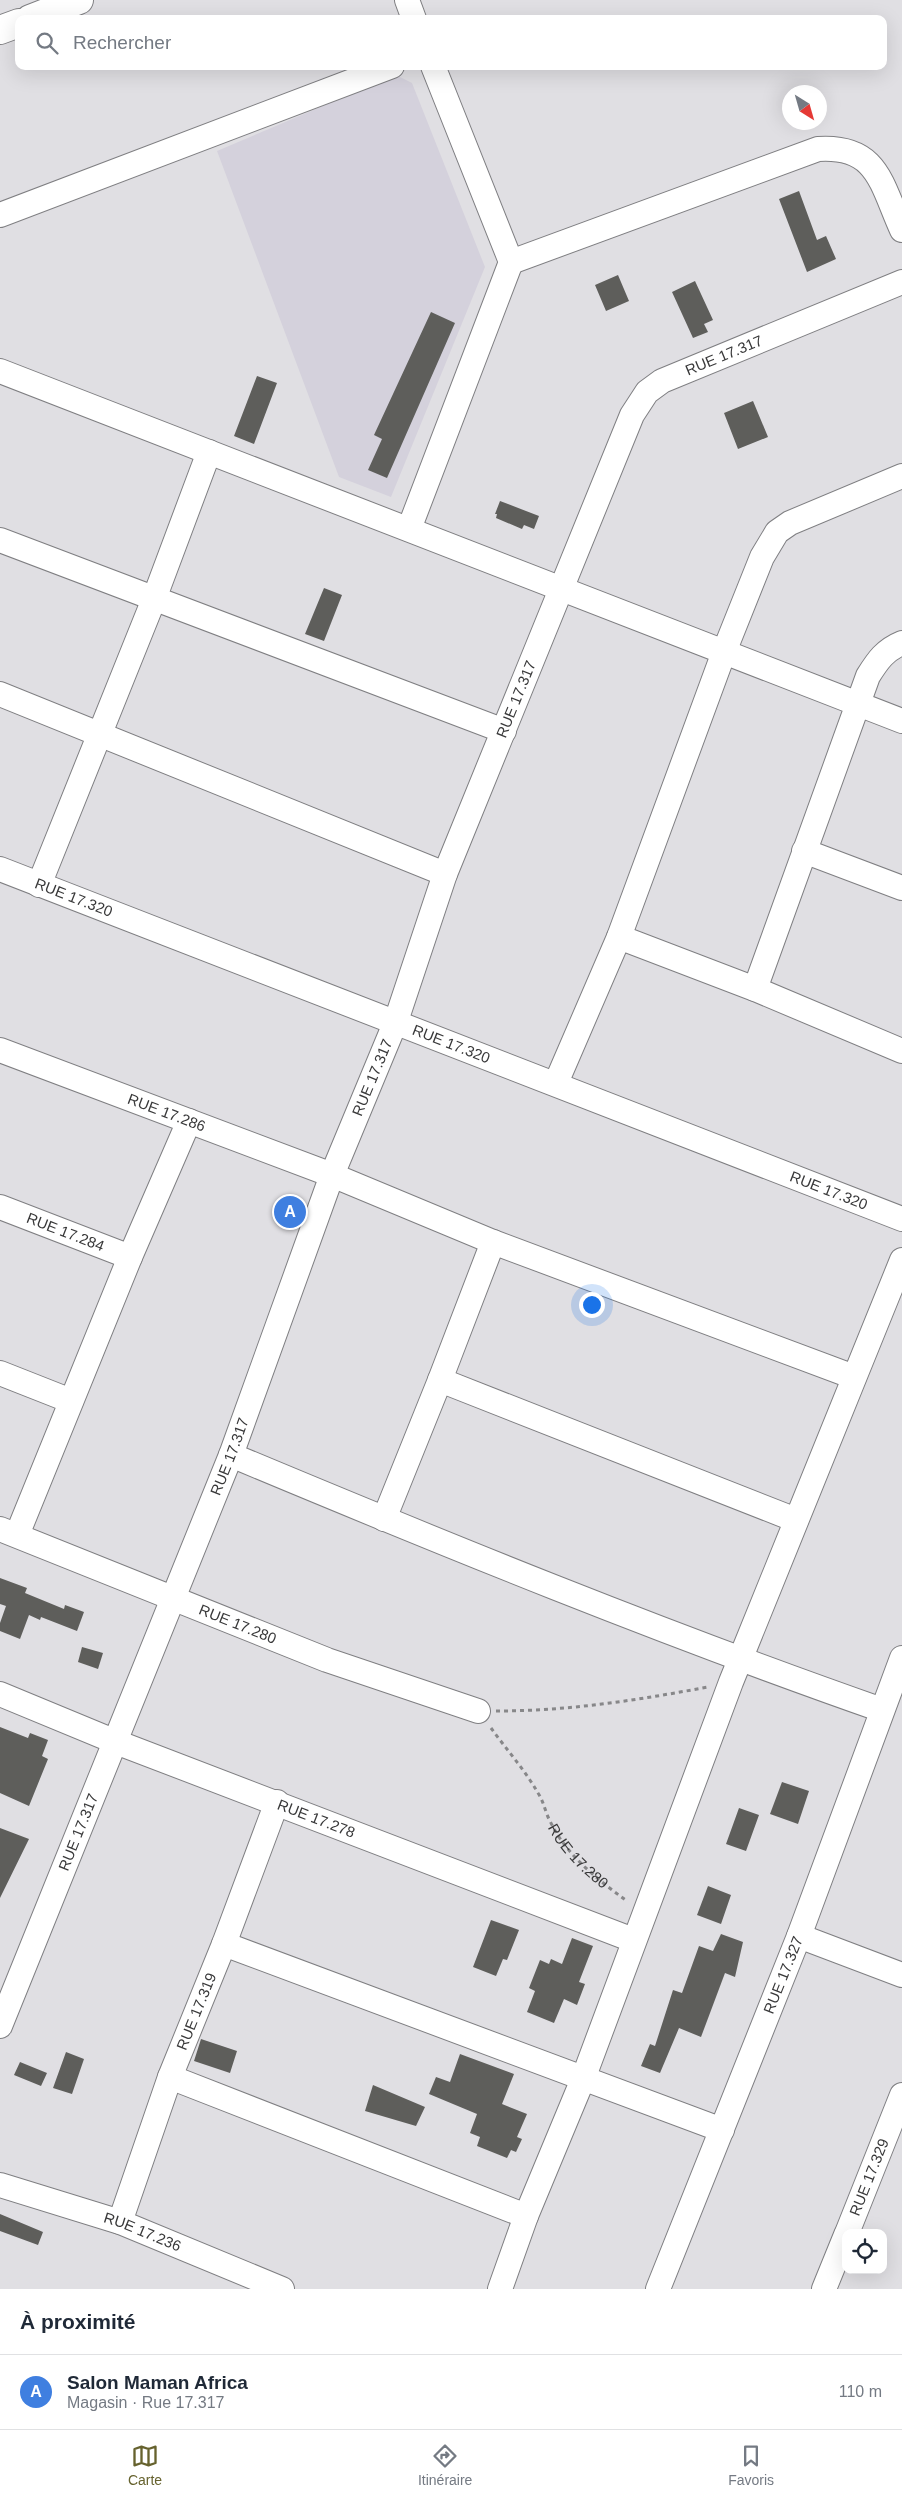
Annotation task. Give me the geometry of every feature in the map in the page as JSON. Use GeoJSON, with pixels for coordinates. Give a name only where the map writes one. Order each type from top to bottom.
{"type":"FeatureCollection","features":[{"type":"Feature","properties":{"kind":"main road"},"geometry":{"type":"LineString","coordinates":[[41,15],[80,0]]}},
{"type":"Feature","properties":{"kind":"main road"},"geometry":{"type":"LineString","coordinates":[[0,30],[15,24]]}},
{"type":"Feature","properties":{"kind":"street"},"geometry":{"type":"LineString","coordinates":[[407,0],[413,15]]}},
{"type":"Feature","properties":{"kind":"street"},"geometry":{"type":"LineString","coordinates":[[0,215],[381,70]]}},
{"type":"Feature","properties":{"kind":"street"},"geometry":{"type":"LineString","coordinates":[[409,528],[511,262],[435,70]]}},
{"type":"Feature","properties":{"kind":"street"},"geometry":{"type":"LineString","coordinates":[[511,262],[818,149],[839,148],[853,152],[872,165],[902,230]]}},
{"type":"Feature","properties":{"kind":"street","name":"RUE 17.317"},"geometry":{"type":"LineString","coordinates":[[0,2026],[174,1600],[231,1455],[332,1175],[396,1021],[445,874],[632,415],[647,392],[662,381],[902,282]]}},
{"type":"Feature","properties":{"kind":"street"},"geometry":{"type":"LineString","coordinates":[[0,371],[409,528],[902,721]]}},
{"type":"Feature","properties":{"kind":"street"},"geometry":{"type":"LineString","coordinates":[[39,885],[154,599],[209,452]]}},
{"type":"Feature","properties":{"kind":"street"},"geometry":{"type":"LineString","coordinates":[[556,1083],[619,938],[724,652],[762,557],[777,532],[804,515],[902,476]]}},
{"type":"Feature","properties":{"kind":"street"},"geometry":{"type":"LineString","coordinates":[[0,540],[504,731]]}},
{"type":"Feature","properties":{"kind":"street"},"geometry":{"type":"LineString","coordinates":[[755,989],[868,676],[878,659],[890,648],[902,643]]}},
{"type":"Feature","properties":{"kind":"street"},"geometry":{"type":"LineString","coordinates":[[0,694],[445,874]]}},
{"type":"Feature","properties":{"kind":"street"},"geometry":{"type":"LineString","coordinates":[[804,850],[902,888]]}},
{"type":"Feature","properties":{"kind":"street","name":"RUE 17.320"},"geometry":{"type":"LineString","coordinates":[[0,869],[556,1083],[902,1219]]}},
{"type":"Feature","properties":{"kind":"street"},"geometry":{"type":"LineString","coordinates":[[619,938],[755,989],[902,1051]]}},
{"type":"Feature","properties":{"kind":"street","name":"RUE 17.286"},"geometry":{"type":"LineString","coordinates":[[0,1050],[332,1175],[493,1242],[854,1377]]}},
{"type":"Feature","properties":{"kind":"street"},"geometry":{"type":"LineString","coordinates":[[9,1532],[71,1401],[130,1257],[189,1121]]}},
{"type":"Feature","properties":{"kind":"street","name":"RUE 17.284"},"geometry":{"type":"LineString","coordinates":[[0,1207],[130,1257]]}},
{"type":"Feature","properties":{"kind":"street"},"geometry":{"type":"LineString","coordinates":[[384,1519],[493,1242]]}},
{"type":"Feature","properties":{"kind":"street"},"geometry":{"type":"LineString","coordinates":[[500,2289],[526,2216],[583,2079],[740,1660],[902,1260]]}},
{"type":"Feature","properties":{"kind":"street"},"geometry":{"type":"LineString","coordinates":[[0,1373],[71,1401]]}},
{"type":"Feature","properties":{"kind":"street"},"geometry":{"type":"LineString","coordinates":[[440,1380],[796,1520]]}},
{"type":"Feature","properties":{"kind":"street"},"geometry":{"type":"LineString","coordinates":[[231,1455],[384,1519],[740,1660],[882,1710]]}},
{"type":"Feature","properties":{"kind":"street","name":"RUE 17.280"},"geometry":{"type":"LineString","coordinates":[[9,1532],[327,1660],[478,1711]]}},
{"type":"Feature","properties":{"kind":"street","name":"RUE 17.327"},"geometry":{"type":"LineString","coordinates":[[658,2289],[799,1936],[902,1658]]}},
{"type":"Feature","properties":{"kind":"street","name":"RUE 17.278"},"geometry":{"type":"LineString","coordinates":[[0,1694],[116,1742],[634,1940]]}},
{"type":"Feature","properties":{"kind":"street","name":"RUE 17.319"},"geometry":{"type":"LineString","coordinates":[[120,2222],[170,2077],[224,1944],[277,1802]]}},
{"type":"Feature","properties":{"kind":"street"},"geometry":{"type":"LineString","coordinates":[[799,1936],[902,1975]]}},
{"type":"Feature","properties":{"kind":"street"},"geometry":{"type":"LineString","coordinates":[[224,1944],[722,2130]]}},
{"type":"Feature","properties":{"kind":"street"},"geometry":{"type":"LineString","coordinates":[[170,2077],[526,2216]]}},
{"type":"Feature","properties":{"kind":"street","name":"RUE 17.329"},"geometry":{"type":"LineString","coordinates":[[848,2229],[902,2095]]}},
{"type":"Feature","properties":{"kind":"street","name":"RUE 17.236"},"geometry":{"type":"LineString","coordinates":[[0,2185],[120,2222],[282,2289]]}},
{"type":"Feature","properties":{"kind":"street","name":"RUE 17.329"},"geometry":{"type":"LineString","coordinates":[[824,2289],[842,2244]]}},
{"type":"Feature","properties":{"kind":"path"},"geometry":{"type":"LineString","coordinates":[[478,1711],[548,1711],[595,1706],[732,1682]]}},
{"type":"Feature","properties":{"kind":"path","name":"RUE 17.280"},"geometry":{"type":"LineString","coordinates":[[478,1711],[538,1792],[550,1821],[560,1838],[580,1863],[600,1881],[644,1914]]}},
{"type":"Feature","properties":{"kind":"shaded area"},"geometry":{"type":"Polygon","coordinates":[[[396,75],[412,83],[485,267],[391,497],[339,477],[217,151],[396,75]]]}},
{"type":"Feature","properties":{"kind":"building"},"geometry":{"type":"Polygon","coordinates":[[[799,191],[817,240],[826,236],[836,259],[807,272],[779,199],[799,191]]]}},
{"type":"Feature","properties":{"kind":"building"},"geometry":{"type":"Polygon","coordinates":[[[618,275],[629,301],[606,311],[595,285],[618,275]]]}},
{"type":"Feature","properties":{"kind":"building"},"geometry":{"type":"Polygon","coordinates":[[[695,281],[713,320],[704,324],[708,332],[693,338],[672,292],[695,281]]]}},
{"type":"Feature","properties":{"kind":"building"},"geometry":{"type":"Polygon","coordinates":[[[431,312],[455,323],[387,478],[368,470],[382,439],[374,435],[431,312]]]}},
{"type":"Feature","properties":{"kind":"building"},"geometry":{"type":"Polygon","coordinates":[[[257,376],[277,383],[254,444],[234,436],[257,376]]]}},
{"type":"Feature","properties":{"kind":"building"},"geometry":{"type":"Polygon","coordinates":[[[753,401],[768,437],[738,449],[724,413],[753,401]]]}},
{"type":"Feature","properties":{"kind":"building"},"geometry":{"type":"Polygon","coordinates":[[[500,501],[539,516],[534,529],[524,525],[522,529],[496,518],[497,514],[495,514],[500,501]]]}},
{"type":"Feature","properties":{"kind":"building"},"geometry":{"type":"Polygon","coordinates":[[[324,588],[342,595],[324,641],[305,634],[324,588]]]}},
{"type":"Feature","properties":{"kind":"building"},"geometry":{"type":"Polygon","coordinates":[[[0,1578],[27,1588],[25,1593],[64,1609],[65,1605],[84,1612],[77,1631],[41,1617],[40,1620],[29,1615],[20,1639],[0,1631],[0,1623],[6,1606],[0,1604],[0,1578]]]}},
{"type":"Feature","properties":{"kind":"building"},"geometry":{"type":"Polygon","coordinates":[[[82,1647],[103,1653],[98,1669],[78,1662],[82,1647]]]}},
{"type":"Feature","properties":{"kind":"building"},"geometry":{"type":"Polygon","coordinates":[[[0,1727],[28,1738],[30,1733],[48,1740],[42,1756],[48,1759],[29,1806],[0,1793],[0,1727]]]}},
{"type":"Feature","properties":{"kind":"building"},"geometry":{"type":"Polygon","coordinates":[[[782,1782],[809,1791],[798,1824],[770,1814],[782,1782]]]}},
{"type":"Feature","properties":{"kind":"building"},"geometry":{"type":"Polygon","coordinates":[[[739,1808],[759,1815],[746,1851],[726,1844],[739,1808]]]}},
{"type":"Feature","properties":{"kind":"building"},"geometry":{"type":"Polygon","coordinates":[[[0,1828],[29,1839],[0,1898],[0,1828]]]}},
{"type":"Feature","properties":{"kind":"building"},"geometry":{"type":"Polygon","coordinates":[[[708,1886],[731,1895],[721,1924],[697,1915],[708,1886]]]}},
{"type":"Feature","properties":{"kind":"building"},"geometry":{"type":"Polygon","coordinates":[[[491,1920],[519,1930],[507,1960],[503,1959],[496,1976],[473,1967],[491,1920]]]}},
{"type":"Feature","properties":{"kind":"building"},"geometry":{"type":"Polygon","coordinates":[[[721,1934],[743,1942],[735,1977],[725,1973],[701,2037],[679,2028],[660,2073],[641,2066],[650,2044],[655,2046],[673,1990],[682,1993],[699,1946],[713,1951],[721,1934]]]}},
{"type":"Feature","properties":{"kind":"building"},"geometry":{"type":"Polygon","coordinates":[[[572,1938],[593,1946],[579,1982],[585,1984],[577,2005],[564,1999],[554,2023],[527,2012],[535,1991],[529,1988],[540,1960],[549,1964],[551,1959],[562,1964],[572,1938]]]}},
{"type":"Feature","properties":{"kind":"building"},"geometry":{"type":"Polygon","coordinates":[[[201,2039],[237,2051],[230,2073],[194,2061],[201,2039]]]}},
{"type":"Feature","properties":{"kind":"building"},"geometry":{"type":"Polygon","coordinates":[[[66,2052],[84,2059],[72,2094],[53,2088],[66,2052]]]}},
{"type":"Feature","properties":{"kind":"building"},"geometry":{"type":"Polygon","coordinates":[[[460,2054],[514,2074],[502,2104],[527,2114],[517,2137],[522,2139],[516,2152],[511,2150],[507,2158],[477,2146],[480,2137],[470,2133],[477,2114],[429,2094],[436,2077],[450,2082],[460,2054]]]}},
{"type":"Feature","properties":{"kind":"building"},"geometry":{"type":"Polygon","coordinates":[[[20,2062],[47,2073],[41,2086],[14,2075],[20,2062]]]}},
{"type":"Feature","properties":{"kind":"building"},"geometry":{"type":"Polygon","coordinates":[[[373,2085],[425,2107],[416,2126],[365,2111],[373,2085]]]}},
{"type":"Feature","properties":{"kind":"building"},"geometry":{"type":"Polygon","coordinates":[[[0,2214],[43,2232],[38,2245],[0,2231],[0,2214]]]}},
{"type":"Feature","properties":{"kind":"place","name":"Salon Maman Africa"},"geometry":{"type":"Point","coordinates":[290,1212]}}]}
